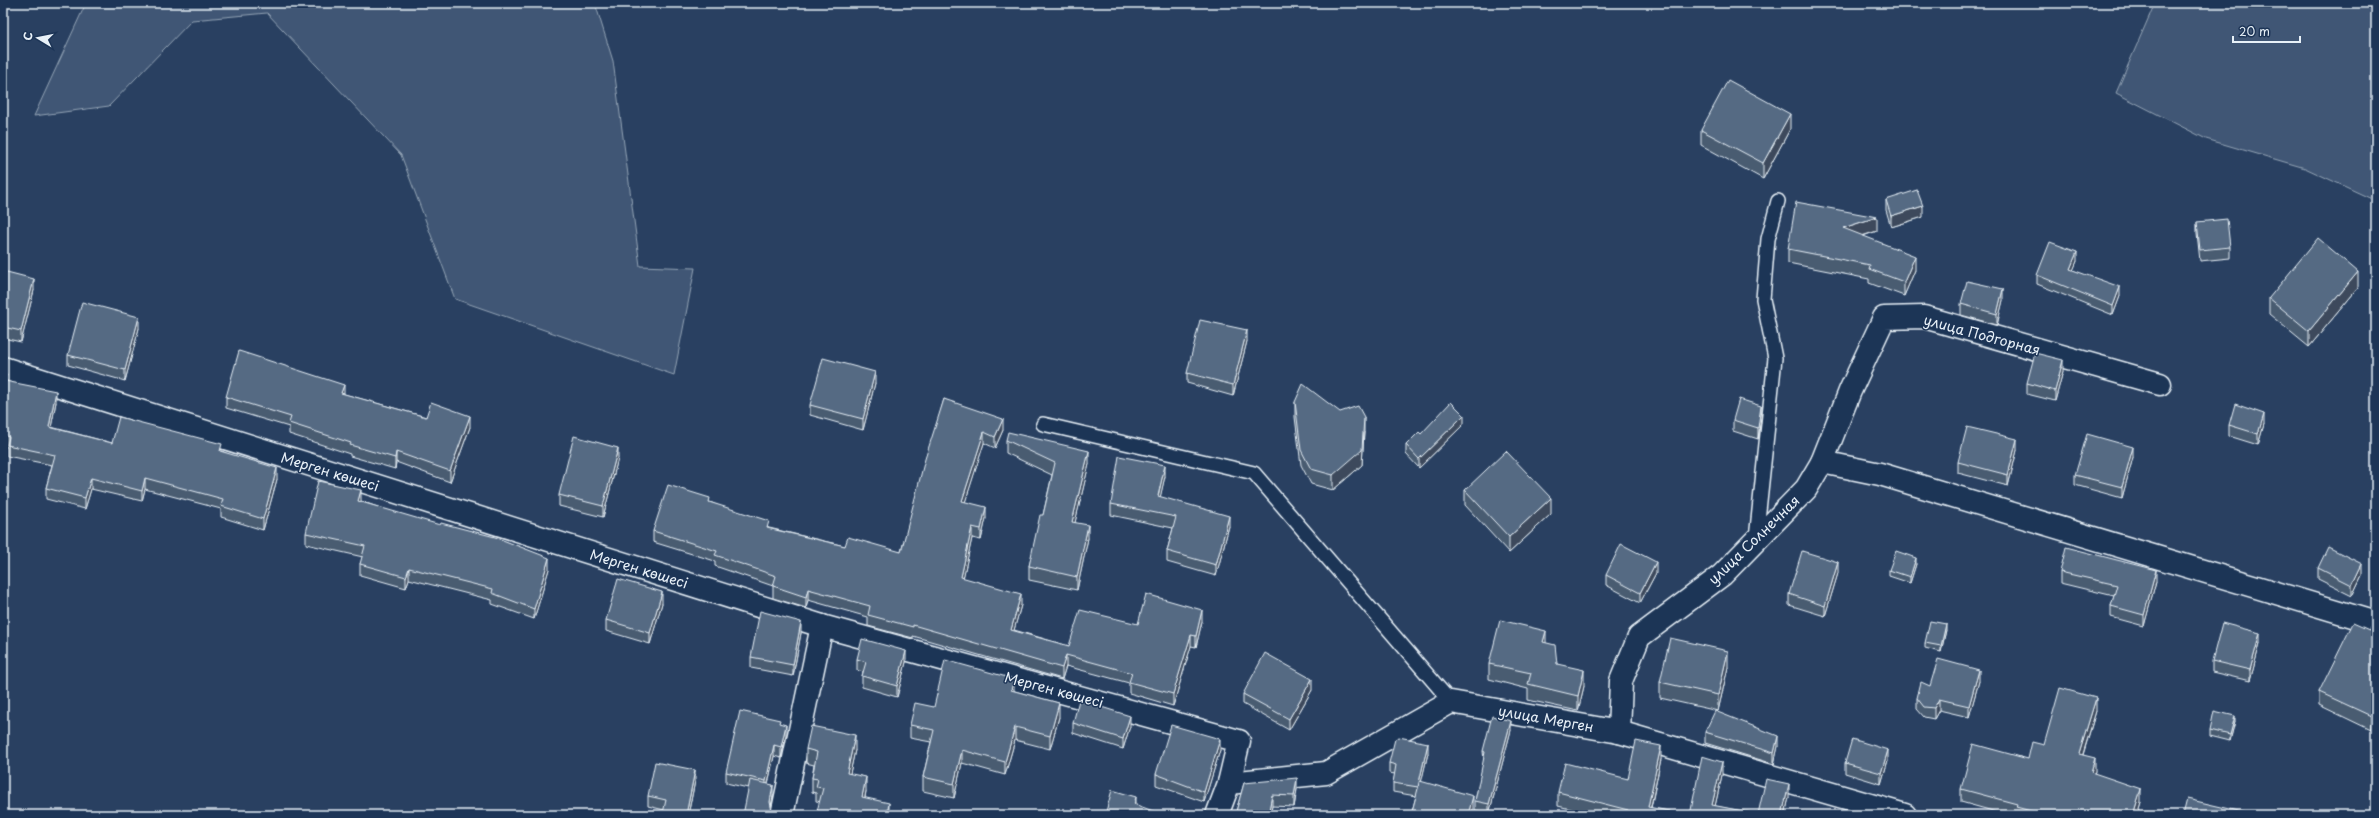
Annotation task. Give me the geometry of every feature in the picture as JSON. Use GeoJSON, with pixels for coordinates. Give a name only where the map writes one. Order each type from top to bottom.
{"type":"FeatureCollection","features":[{"type":"Feature","properties":{"kind":"street","name":"улица Подгорная"},"geometry":{"type":"LineString","coordinates":[[1822,462],[1850,392],[1884,318],[1924,317],[2160,384]]}},
{"type":"Feature","properties":{"kind":"street","name":"Мерген көшесі"},"geometry":{"type":"LineString","coordinates":[[3,368],[822,626],[1239,741],[1229,783]]}},
{"type":"Feature","properties":{"kind":"street","name":"улица Солнечная"},"geometry":{"type":"LineString","coordinates":[[1619,732],[1621,681],[1639,637],[1722,575],[1806,489],[1822,462]]}},
{"type":"Feature","properties":{"kind":"street"},"geometry":{"type":"LineString","coordinates":[[1822,462],[1880,474],[2376,623]]}},
{"type":"Feature","properties":{"kind":"street"},"geometry":{"type":"LineString","coordinates":[[782,815],[822,626]]}},
{"type":"Feature","properties":{"kind":"street"},"geometry":{"type":"LineString","coordinates":[[1217,815],[1229,783],[1326,773],[1451,702]]}},
{"type":"Feature","properties":{"kind":"street","name":"улица Мерген"},"geometry":{"type":"LineString","coordinates":[[1451,702],[1619,732],[1905,815]]}},
{"type":"Feature","properties":{"kind":"lane"},"geometry":{"type":"LineString","coordinates":[[1756,539],[1775,358],[1763,299],[1768,239],[1778,201]]}},
{"type":"Feature","properties":{"kind":"lane"},"geometry":{"type":"LineString","coordinates":[[1043,424],[1254,473],[1451,702]]}},
{"type":"Feature","properties":{"kind":"shaded area"},"geometry":{"type":"Polygon","coordinates":[[[86,3],[595,3],[613,61],[640,266],[695,268],[674,375],[455,299],[401,155],[267,13],[192,20],[109,106],[34,116],[86,3]]]}},
{"type":"Feature","properties":{"kind":"shaded area"},"geometry":{"type":"Polygon","coordinates":[[[2155,3],[2376,3],[2376,201],[2305,168],[2206,139],[2116,93],[2155,3]]]}},
{"type":"Feature","properties":{"kind":"building"},"geometry":{"type":"Polygon","coordinates":[[[1728,80],[1790,114],[1763,163],[1701,130],[1728,80]]]}},
{"type":"Feature","properties":{"kind":"building"},"geometry":{"type":"Polygon","coordinates":[[[1917,190],[1923,206],[1891,216],[1886,200],[1917,190]]]}},
{"type":"Feature","properties":{"kind":"building"},"geometry":{"type":"Polygon","coordinates":[[[1796,202],[1877,217],[1843,228],[1915,256],[1904,282],[1869,269],[1870,265],[1788,249],[1796,202]]]}},
{"type":"Feature","properties":{"kind":"building"},"geometry":{"type":"Polygon","coordinates":[[[2227,219],[2230,247],[2200,250],[2197,222],[2227,219]]]}},
{"type":"Feature","properties":{"kind":"building"},"geometry":{"type":"Polygon","coordinates":[[[2318,238],[2358,272],[2309,331],[2269,298],[2318,238]]]}},
{"type":"Feature","properties":{"kind":"building"},"geometry":{"type":"Polygon","coordinates":[[[2050,242],[2077,252],[2070,269],[2120,287],[2113,306],[2037,275],[2050,242]]]}},
{"type":"Feature","properties":{"kind":"building"},"geometry":{"type":"Polygon","coordinates":[[[3,271],[34,279],[21,331],[3,327],[3,271]]]}},
{"type":"Feature","properties":{"kind":"building"},"geometry":{"type":"Polygon","coordinates":[[[1967,281],[2003,289],[1997,314],[1961,304],[1967,281]]]}},
{"type":"Feature","properties":{"kind":"building"},"geometry":{"type":"Polygon","coordinates":[[[82,302],[139,317],[125,370],[68,355],[82,302]]]}},
{"type":"Feature","properties":{"kind":"building"},"geometry":{"type":"Polygon","coordinates":[[[1200,320],[1247,330],[1233,385],[1187,373],[1200,320]]]}},
{"type":"Feature","properties":{"kind":"building"},"geometry":{"type":"Polygon","coordinates":[[[239,351],[344,385],[341,393],[426,417],[431,402],[470,416],[450,471],[396,452],[395,458],[350,445],[351,443],[289,423],[291,417],[226,397],[239,351]]]}},
{"type":"Feature","properties":{"kind":"building"},"geometry":{"type":"Polygon","coordinates":[[[2035,353],[2063,360],[2055,391],[2027,383],[2035,353]]]}},
{"type":"Feature","properties":{"kind":"building"},"geometry":{"type":"Polygon","coordinates":[[[823,358],[875,372],[863,419],[810,405],[823,358]]]}},
{"type":"Feature","properties":{"kind":"building"},"geometry":{"type":"Polygon","coordinates":[[[3,374],[7,375],[5,381],[56,391],[49,427],[112,443],[119,417],[222,444],[220,451],[277,468],[263,519],[221,506],[223,499],[145,478],[142,491],[91,478],[85,498],[46,488],[55,455],[7,445],[9,437],[3,435],[3,374]]]}},
{"type":"Feature","properties":{"kind":"building"},"geometry":{"type":"Polygon","coordinates":[[[1303,384],[1340,412],[1358,406],[1364,417],[1362,450],[1333,475],[1311,469],[1301,450],[1295,402],[1303,384]]]}},
{"type":"Feature","properties":{"kind":"building"},"geometry":{"type":"Polygon","coordinates":[[[944,399],[1003,419],[995,437],[984,432],[962,501],[986,507],[981,529],[972,527],[961,577],[1021,594],[1011,630],[1069,646],[1080,610],[1138,624],[1146,594],[1202,610],[1196,636],[1191,635],[1173,694],[1129,682],[1132,673],[1066,655],[1062,668],[913,625],[913,627],[868,615],[870,606],[808,589],[806,597],[773,586],[776,576],[715,555],[717,551],[653,531],[668,485],[710,498],[709,502],[769,521],[767,528],[845,546],[848,537],[901,552],[925,459],[944,399]]]}},
{"type":"Feature","properties":{"kind":"building"},"geometry":{"type":"Polygon","coordinates":[[[1739,399],[1761,406],[1758,428],[1733,420],[1739,399]]]}},
{"type":"Feature","properties":{"kind":"building"},"geometry":{"type":"Polygon","coordinates":[[[1451,402],[1464,415],[1419,459],[1406,445],[1419,432],[1421,434],[1451,402]]]}},
{"type":"Feature","properties":{"kind":"building"},"geometry":{"type":"Polygon","coordinates":[[[2235,404],[2264,414],[2258,434],[2229,425],[2235,404]]]}},
{"type":"Feature","properties":{"kind":"building"},"geometry":{"type":"Polygon","coordinates":[[[1967,427],[2017,439],[2008,475],[1958,462],[1967,427]]]}},
{"type":"Feature","properties":{"kind":"building"},"geometry":{"type":"Polygon","coordinates":[[[1008,432],[1089,451],[1072,522],[1088,525],[1077,577],[1029,566],[1040,515],[1043,515],[1055,463],[1006,440],[1008,432]]]}},
{"type":"Feature","properties":{"kind":"building"},"geometry":{"type":"Polygon","coordinates":[[[2087,434],[2133,447],[2122,487],[2075,475],[2087,434]]]}},
{"type":"Feature","properties":{"kind":"building"},"geometry":{"type":"Polygon","coordinates":[[[574,436],[618,448],[603,506],[559,495],[574,436]]]}},
{"type":"Feature","properties":{"kind":"building"},"geometry":{"type":"Polygon","coordinates":[[[1506,451],[1551,498],[1509,537],[1465,490],[1506,451]]]}},
{"type":"Feature","properties":{"kind":"building"},"geometry":{"type":"Polygon","coordinates":[[[1119,456],[1165,465],[1158,496],[1229,516],[1216,565],[1167,551],[1176,517],[1111,504],[1119,456]]]}},
{"type":"Feature","properties":{"kind":"building"},"geometry":{"type":"Polygon","coordinates":[[[318,481],[361,490],[358,501],[440,525],[441,523],[495,537],[549,558],[534,609],[492,593],[493,589],[409,568],[406,577],[360,564],[365,546],[306,533],[318,481]]]}},
{"type":"Feature","properties":{"kind":"building"},"geometry":{"type":"Polygon","coordinates":[[[1621,544],[1656,562],[1640,593],[1606,575],[1621,544]]]}},
{"type":"Feature","properties":{"kind":"building"},"geometry":{"type":"Polygon","coordinates":[[[2066,547],[2156,570],[2144,615],[2111,606],[2117,585],[2060,572],[2066,547]]]}},
{"type":"Feature","properties":{"kind":"building"},"geometry":{"type":"Polygon","coordinates":[[[2328,547],[2362,564],[2352,585],[2318,568],[2328,547]]]}},
{"type":"Feature","properties":{"kind":"building"},"geometry":{"type":"Polygon","coordinates":[[[1802,551],[1838,562],[1825,606],[1789,594],[1802,551]]]}},
{"type":"Feature","properties":{"kind":"building"},"geometry":{"type":"Polygon","coordinates":[[[1896,551],[1916,558],[1910,577],[1889,570],[1896,551]]]}},
{"type":"Feature","properties":{"kind":"building"},"geometry":{"type":"Polygon","coordinates":[[[618,579],[662,592],[650,633],[606,620],[618,579]]]}},
{"type":"Feature","properties":{"kind":"building"},"geometry":{"type":"Polygon","coordinates":[[[760,611],[801,622],[793,665],[751,657],[760,611]]]}},
{"type":"Feature","properties":{"kind":"building"},"geometry":{"type":"Polygon","coordinates":[[[1500,620],[1546,631],[1543,642],[1555,645],[1557,664],[1584,670],[1578,696],[1528,684],[1531,673],[1489,664],[1500,620]]]}},
{"type":"Feature","properties":{"kind":"building"},"geometry":{"type":"Polygon","coordinates":[[[1930,621],[1946,624],[1941,646],[1925,643],[1930,621]]]}},
{"type":"Feature","properties":{"kind":"building"},"geometry":{"type":"Polygon","coordinates":[[[2376,621],[2376,706],[2371,716],[2319,692],[2353,623],[2369,630],[2373,622],[2376,621]]]}},
{"type":"Feature","properties":{"kind":"building"},"geometry":{"type":"Polygon","coordinates":[[[2222,623],[2260,633],[2250,670],[2212,661],[2222,623]]]}},
{"type":"Feature","properties":{"kind":"building"},"geometry":{"type":"Polygon","coordinates":[[[1670,638],[1728,651],[1718,695],[1660,682],[1670,638]]]}},
{"type":"Feature","properties":{"kind":"building"},"geometry":{"type":"Polygon","coordinates":[[[862,639],[906,651],[897,686],[862,676],[866,662],[857,659],[862,639]]]}},
{"type":"Feature","properties":{"kind":"building"},"geometry":{"type":"Polygon","coordinates":[[[1265,653],[1312,679],[1289,719],[1243,694],[1265,653]]]}},
{"type":"Feature","properties":{"kind":"building"},"geometry":{"type":"Polygon","coordinates":[[[1938,659],[1979,670],[1969,706],[1939,699],[1934,708],[1924,707],[1917,698],[1921,682],[1930,686],[1938,659]]]}},
{"type":"Feature","properties":{"kind":"building"},"geometry":{"type":"Polygon","coordinates":[[[945,660],[1014,679],[1011,690],[1059,703],[1050,736],[1015,727],[1005,762],[962,750],[954,784],[923,777],[934,730],[910,725],[915,703],[934,707],[945,660]]]}},
{"type":"Feature","properties":{"kind":"building"},"geometry":{"type":"Polygon","coordinates":[[[2060,688],[2096,698],[2079,754],[2095,758],[2091,772],[2141,789],[2133,815],[2046,815],[2016,807],[2017,804],[1961,789],[1973,744],[2028,759],[2032,742],[2044,745],[2060,688]]]}},
{"type":"Feature","properties":{"kind":"building"},"geometry":{"type":"Polygon","coordinates":[[[1079,700],[1130,716],[1123,739],[1073,723],[1079,700]]]}},
{"type":"Feature","properties":{"kind":"building"},"geometry":{"type":"Polygon","coordinates":[[[740,711],[780,720],[779,723],[786,725],[781,747],[774,745],[766,781],[726,772],[740,711]]]}},
{"type":"Feature","properties":{"kind":"building"},"geometry":{"type":"Polygon","coordinates":[[[1715,711],[1778,736],[1774,753],[1705,732],[1715,711]]]}},
{"type":"Feature","properties":{"kind":"building"},"geometry":{"type":"Polygon","coordinates":[[[2214,711],[2235,716],[2230,735],[2210,730],[2214,711]]]}},
{"type":"Feature","properties":{"kind":"building"},"geometry":{"type":"Polygon","coordinates":[[[1492,716],[1511,721],[1489,804],[1475,801],[1485,752],[1483,751],[1492,716]]]}},
{"type":"Feature","properties":{"kind":"building"},"geometry":{"type":"Polygon","coordinates":[[[1171,725],[1220,739],[1204,792],[1156,774],[1171,725]]]}},
{"type":"Feature","properties":{"kind":"building"},"geometry":{"type":"Polygon","coordinates":[[[811,726],[855,735],[847,773],[866,777],[862,797],[889,803],[887,815],[816,815],[823,788],[816,787],[818,779],[812,778],[817,752],[806,749],[811,726]]]}},
{"type":"Feature","properties":{"kind":"building"},"geometry":{"type":"Polygon","coordinates":[[[1399,737],[1428,743],[1418,787],[1393,783],[1396,765],[1389,763],[1395,739],[1399,737]]]}},
{"type":"Feature","properties":{"kind":"building"},"geometry":{"type":"Polygon","coordinates":[[[1852,739],[1888,750],[1881,773],[1845,763],[1852,739]]]}},
{"type":"Feature","properties":{"kind":"building"},"geometry":{"type":"Polygon","coordinates":[[[1636,741],[1661,746],[1648,807],[1690,815],[1627,815],[1628,810],[1558,792],[1565,763],[1628,779],[1636,741]]]}},
{"type":"Feature","properties":{"kind":"building"},"geometry":{"type":"Polygon","coordinates":[[[1702,756],[1722,762],[1712,805],[1758,814],[1766,779],[1789,784],[1782,815],[1690,815],[1702,756]]]}},
{"type":"Feature","properties":{"kind":"building"},"geometry":{"type":"Polygon","coordinates":[[[655,762],[695,770],[686,815],[663,813],[666,800],[648,796],[655,762]]]}},
{"type":"Feature","properties":{"kind":"building"},"geometry":{"type":"Polygon","coordinates":[[[1297,778],[1294,796],[1272,795],[1268,815],[1235,815],[1244,783],[1297,778]]]}},
{"type":"Feature","properties":{"kind":"building"},"geometry":{"type":"Polygon","coordinates":[[[750,780],[773,785],[770,802],[772,811],[771,815],[743,815],[750,780]]]}},
{"type":"Feature","properties":{"kind":"building"},"geometry":{"type":"Polygon","coordinates":[[[1420,781],[1473,796],[1468,815],[1411,815],[1420,781]]]}},
{"type":"Feature","properties":{"kind":"building"},"geometry":{"type":"Polygon","coordinates":[[[1112,790],[1136,797],[1134,804],[1164,815],[1105,815],[1112,790]]]}},
{"type":"Feature","properties":{"kind":"building"},"geometry":{"type":"Polygon","coordinates":[[[2187,799],[2256,815],[2183,815],[2187,799]]]}}]}
